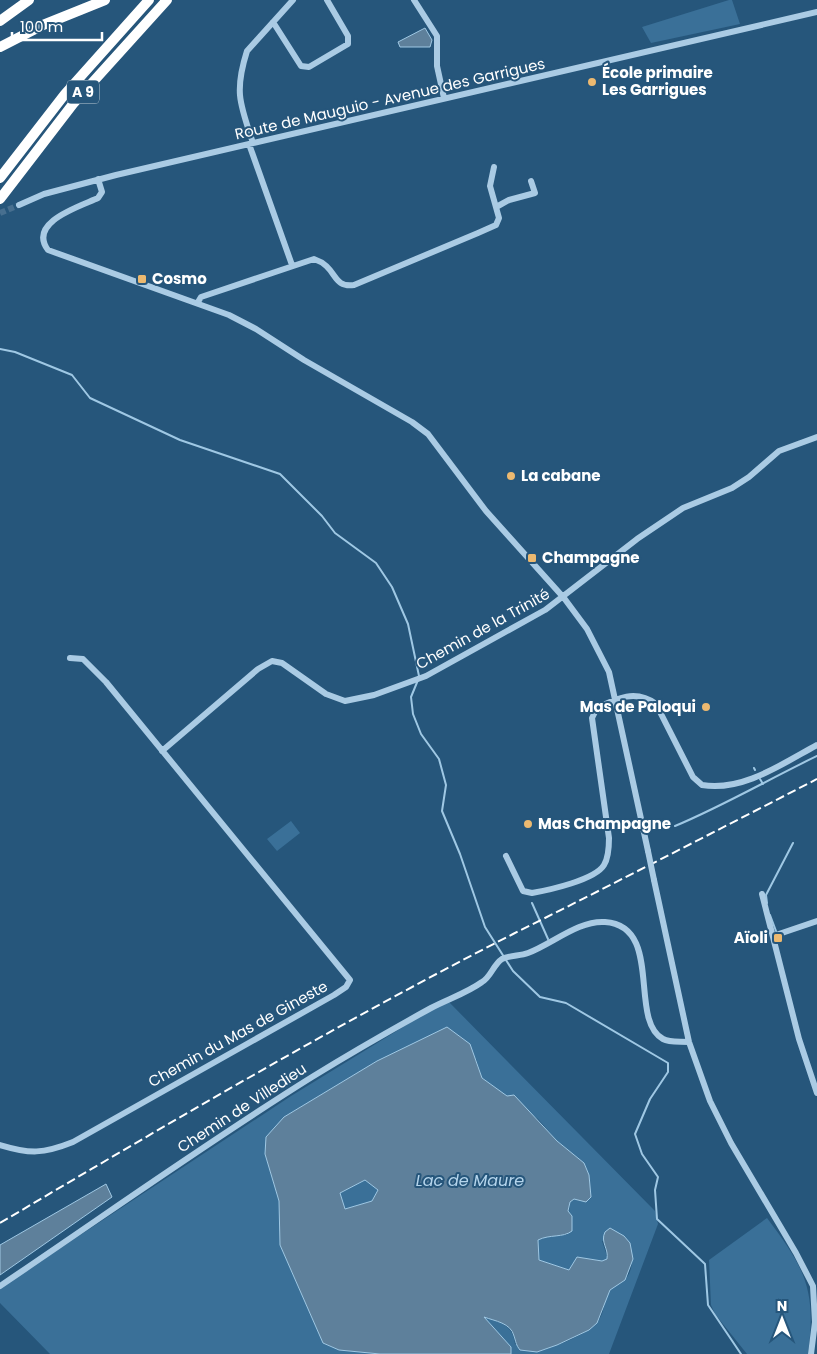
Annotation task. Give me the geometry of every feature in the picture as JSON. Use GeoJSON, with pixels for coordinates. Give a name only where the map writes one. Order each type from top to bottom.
{"type":"FeatureCollection","features":[{"type":"Feature","properties":{"kind":"highway"},"geometry":{"type":"LineString","coordinates":[[0,21],[29,0]]}},
{"type":"Feature","properties":{"kind":"highway"},"geometry":{"type":"LineString","coordinates":[[0,47],[43,25],[105,0]]}},
{"type":"Feature","properties":{"kind":"highway","name":"A 9"},"geometry":{"type":"LineString","coordinates":[[0,178],[65,94],[149,0]]}},
{"type":"Feature","properties":{"kind":"highway","name":"A 9"},"geometry":{"type":"LineString","coordinates":[[0,200],[73,104],[167,0]]}},
{"type":"Feature","properties":{"kind":"street"},"geometry":{"type":"LineString","coordinates":[[292,265],[251,143],[238,90],[247,51],[293,0]]}},
{"type":"Feature","properties":{"kind":"street"},"geometry":{"type":"LineString","coordinates":[[273,22],[301,66],[309,67],[348,44],[349,41],[327,0]]}},
{"type":"Feature","properties":{"kind":"street"},"geometry":{"type":"LineString","coordinates":[[414,0],[437,36],[437,66],[444,98]]}},
{"type":"Feature","properties":{"kind":"street","name":"Route de Mauguio - Avenue des Garrigues"},"geometry":{"type":"LineString","coordinates":[[19,204],[44,194],[98,179],[817,12]]}},
{"type":"Feature","properties":{"kind":"street"},"geometry":{"type":"LineString","coordinates":[[198,302],[200,297],[314,259],[324,262],[330,267],[340,284],[346,286],[354,285],[496,225],[499,218],[498,206],[490,186],[494,166]]}},
{"type":"Feature","properties":{"kind":"street"},"geometry":{"type":"LineString","coordinates":[[98,179],[102,192],[98,198],[55,218],[47,225],[44,238],[48,250],[198,302],[256,329],[420,428],[443,452],[508,537],[564,598],[587,629],[600,651],[609,672],[616,699],[689,1042],[710,1101],[728,1136],[815,1285],[815,1322],[811,1354]]}},
{"type":"Feature","properties":{"kind":"street"},"geometry":{"type":"LineString","coordinates":[[498,206],[509,200],[535,192],[531,181]]}},
{"type":"Feature","properties":{"kind":"street","name":"Chemin de la Trinité"},"geometry":{"type":"LineString","coordinates":[[162,751],[266,664],[277,661],[282,663],[335,699],[355,700],[426,676],[564,598],[637,540],[683,508],[732,488],[749,477],[779,451],[817,437]]}},
{"type":"Feature","properties":{"kind":"street"},"geometry":{"type":"LineString","coordinates":[[70,658],[83,659],[90,665],[162,751]]}},
{"type":"Feature","properties":{"kind":"street"},"geometry":{"type":"LineString","coordinates":[[506,856],[524,891],[532,893],[591,875],[604,865],[609,851],[609,838],[592,718],[597,708],[616,699],[642,696],[656,704],[693,777],[702,785],[730,787],[817,745]]}},
{"type":"Feature","properties":{"kind":"street","name":"Chemin du Mas de Gineste"},"geometry":{"type":"LineString","coordinates":[[0,1145],[22,1151],[41,1152],[73,1142],[334,995],[346,987],[350,980],[162,751]]}},
{"type":"Feature","properties":{"kind":"street"},"geometry":{"type":"LineString","coordinates":[[762,894],[799,1039],[817,1093]]}},
{"type":"Feature","properties":{"kind":"street"},"geometry":{"type":"LineString","coordinates":[[773,936],[817,921]]}},
{"type":"Feature","properties":{"kind":"street","name":"Chemin de Villedieu"},"geometry":{"type":"LineString","coordinates":[[0,1286],[178,1164],[311,1078],[430,1009],[484,981],[504,959],[527,954],[589,923],[606,922],[619,926],[631,936],[639,950],[644,966],[644,1000],[654,1030],[661,1038],[666,1040],[689,1042]]}},
{"type":"Feature","properties":{"kind":"shaded area"},"geometry":{"type":"Polygon","coordinates":[[[732,0],[740,24],[651,43],[642,27],[732,0]]]}},
{"type":"Feature","properties":{"kind":"shaded area"},"geometry":{"type":"Polygon","coordinates":[[[291,821],[300,833],[277,851],[267,839],[291,821]]]}},
{"type":"Feature","properties":{"kind":"shaded area"},"geometry":{"type":"Polygon","coordinates":[[[447,1000],[655,1211],[658,1224],[609,1354],[511,1354],[511,1347],[483,1316],[500,1322],[508,1328],[514,1337],[515,1344],[537,1352],[562,1343],[596,1324],[602,1315],[608,1292],[627,1277],[630,1272],[632,1259],[624,1236],[602,1241],[608,1259],[602,1261],[577,1257],[569,1270],[539,1260],[538,1240],[549,1235],[567,1235],[570,1202],[574,1199],[581,1201],[591,1198],[589,1175],[584,1163],[557,1141],[538,1119],[482,1078],[476,1059],[377,1061],[284,1117],[265,1154],[279,1201],[280,1245],[323,1343],[339,1350],[380,1354],[50,1354],[0,1303],[0,1288],[291,1096],[447,1000]]]}},
{"type":"Feature","properties":{"kind":"shaded area"},"geometry":{"type":"Polygon","coordinates":[[[365,1180],[378,1190],[372,1201],[345,1209],[340,1193],[365,1180]]]}},
{"type":"Feature","properties":{"kind":"shaded area"},"geometry":{"type":"Polygon","coordinates":[[[767,1218],[799,1265],[805,1280],[811,1312],[808,1354],[747,1354],[715,1314],[711,1305],[709,1260],[767,1218]]]}},
{"type":"Feature","properties":{"kind":"water"},"geometry":{"type":"Polygon","coordinates":[[[425,28],[432,40],[430,47],[400,47],[398,42],[425,28]]]}},
{"type":"Feature","properties":{"kind":"water","name":"Lac de Maure"},"geometry":{"type":"Polygon","coordinates":[[[447,1027],[470,1044],[482,1078],[507,1096],[514,1095],[557,1141],[584,1163],[589,1175],[591,1197],[586,1202],[574,1199],[570,1202],[568,1211],[572,1216],[572,1231],[565,1235],[538,1240],[539,1260],[569,1270],[577,1257],[602,1261],[607,1259],[604,1236],[605,1232],[610,1228],[624,1236],[630,1243],[633,1259],[625,1280],[610,1290],[597,1323],[589,1330],[537,1352],[520,1350],[510,1328],[484,1317],[511,1347],[511,1354],[380,1354],[339,1350],[323,1343],[280,1245],[279,1201],[265,1154],[266,1137],[284,1117],[377,1061],[447,1027]],[[365,1180],[340,1193],[345,1209],[372,1201],[378,1190],[365,1180]]]}},
{"type":"Feature","properties":{"kind":"water"},"geometry":{"type":"Polygon","coordinates":[[[106,1184],[112,1197],[0,1275],[0,1245],[106,1184]]]}},
{"type":"Feature","properties":{"kind":"waterway"},"geometry":{"type":"LineString","coordinates":[[0,349],[15,352],[72,375],[90,398],[180,440],[280,474],[322,516],[335,533],[376,563],[392,587],[408,624],[419,676]]}},
{"type":"Feature","properties":{"kind":"waterway"},"geometry":{"type":"LineString","coordinates":[[418,680],[411,697],[413,714],[421,734],[439,759],[446,785],[442,811],[460,854],[485,927],[513,971],[540,997],[566,1003],[668,1063],[668,1072],[650,1099],[635,1134],[642,1154],[658,1177],[655,1190],[657,1219],[705,1264],[708,1305],[741,1354]]}},
{"type":"Feature","properties":{"kind":"waterway"},"geometry":{"type":"LineString","coordinates":[[675,826],[711,810],[817,756]]}},
{"type":"Feature","properties":{"kind":"waterway"},"geometry":{"type":"LineString","coordinates":[[760,779],[763,784]]}},
{"type":"Feature","properties":{"kind":"waterway"},"geometry":{"type":"LineString","coordinates":[[767,903],[766,895],[793,843]]}},
{"type":"Feature","properties":{"kind":"waterway"},"geometry":{"type":"LineString","coordinates":[[532,903],[548,939]]}},
{"type":"Feature","properties":{"kind":"waterway"},"geometry":{"type":"LineString","coordinates":[[770,915],[776,931]]}},
{"type":"Feature","properties":{"kind":"tunnel"},"geometry":{"type":"LineString","coordinates":[[0,213],[19,205]]}},
{"type":"Feature","properties":{"kind":"railway"},"geometry":{"type":"LineString","coordinates":[[0,1223],[191,1111],[383,1003],[513,934],[817,779]]}},
{"type":"Feature","properties":{"kind":"place","name":"École primaire Les Garrigues"},"geometry":{"type":"Point","coordinates":[592,82]}},
{"type":"Feature","properties":{"kind":"place","name":"Cosmo"},"geometry":{"type":"Point","coordinates":[142,279]}},
{"type":"Feature","properties":{"kind":"place","name":"La cabane"},"geometry":{"type":"Point","coordinates":[511,476]}},
{"type":"Feature","properties":{"kind":"place","name":"Champagne"},"geometry":{"type":"Point","coordinates":[532,558]}},
{"type":"Feature","properties":{"kind":"place","name":"Mas de Paloqui"},"geometry":{"type":"Point","coordinates":[706,707]}},
{"type":"Feature","properties":{"kind":"place","name":"Mas Champagne"},"geometry":{"type":"Point","coordinates":[528,824]}},
{"type":"Feature","properties":{"kind":"place","name":"Aïoli"},"geometry":{"type":"Point","coordinates":[778,938]}}]}
